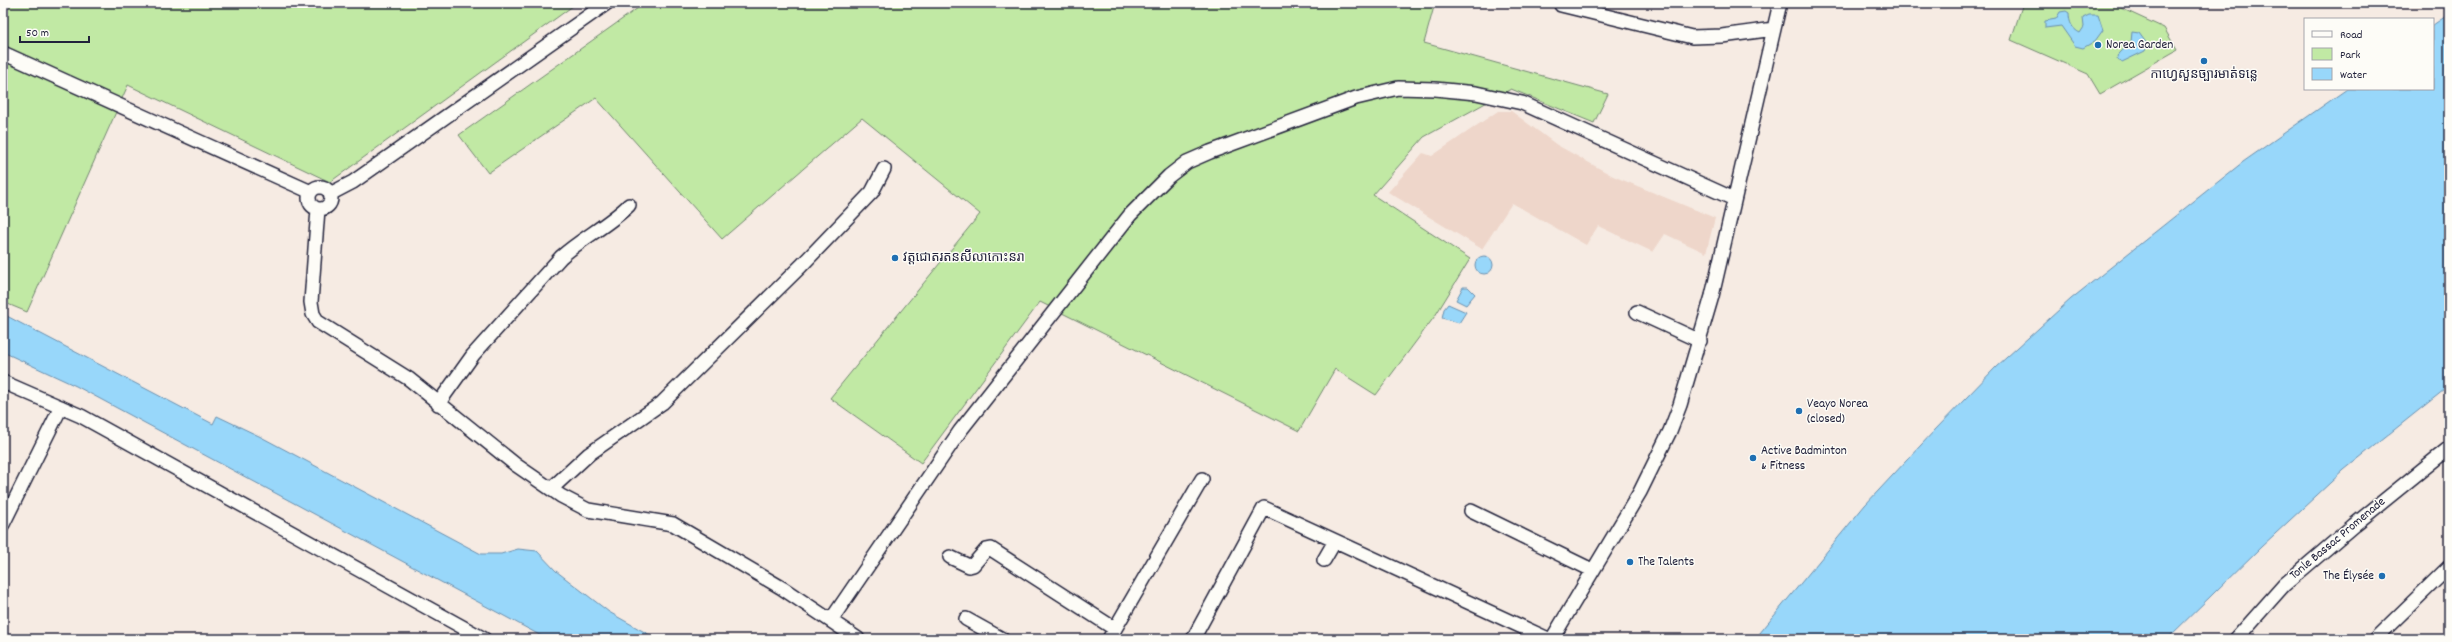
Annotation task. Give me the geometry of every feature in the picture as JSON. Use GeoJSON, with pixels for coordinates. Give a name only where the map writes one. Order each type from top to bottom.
{"type":"FeatureCollection","features":[{"type":"Feature","properties":{"kind":"street"},"geometry":{"type":"LineString","coordinates":[[330,194],[353,182],[607,3]]}},
{"type":"Feature","properties":{"kind":"street"},"geometry":{"type":"LineString","coordinates":[[1552,639],[1592,570],[1631,508],[1655,463],[1680,405],[1700,342],[1780,3]]}},
{"type":"Feature","properties":{"kind":"street"},"geometry":{"type":"LineString","coordinates":[[1561,5],[1692,36],[1722,36],[1774,29]]}},
{"type":"Feature","properties":{"kind":"street"},"geometry":{"type":"LineString","coordinates":[[3,53],[311,192]]}},
{"type":"Feature","properties":{"kind":"street"},"geometry":{"type":"LineString","coordinates":[[831,620],[965,425],[1130,215],[1169,176],[1187,162],[1210,152],[1356,98],[1398,88],[1435,89],[1476,93],[1522,103],[1734,198]]}},
{"type":"Feature","properties":{"kind":"street"},"geometry":{"type":"LineString","coordinates":[[551,489],[588,454],[662,403],[729,339],[872,192],[884,169]]}},
{"type":"Feature","properties":{"kind":"street"},"geometry":{"type":"LineString","coordinates":[[311,192],[321,187],[330,194]]}},
{"type":"Feature","properties":{"kind":"street"},"geometry":{"type":"LineString","coordinates":[[311,192],[310,201],[318,209],[311,302],[313,314],[318,322],[409,379],[438,404],[551,489],[588,510],[673,524],[782,588],[858,639]]}},
{"type":"Feature","properties":{"kind":"street"},"geometry":{"type":"LineString","coordinates":[[318,209],[323,209],[329,204],[330,194]]}},
{"type":"Feature","properties":{"kind":"street"},"geometry":{"type":"LineString","coordinates":[[438,404],[473,355],[561,257],[574,245],[615,219],[629,205]]}},
{"type":"Feature","properties":{"kind":"street"},"geometry":{"type":"LineString","coordinates":[[1637,312],[1700,342]]}},
{"type":"Feature","properties":{"kind":"street"},"geometry":{"type":"LineString","coordinates":[[3,382],[61,407],[484,639]]}},
{"type":"Feature","properties":{"kind":"street"},"geometry":{"type":"LineString","coordinates":[[3,524],[61,407]]}},
{"type":"Feature","properties":{"kind":"street","name":"Tonle Bassac Promenade"},"geometry":{"type":"LineString","coordinates":[[2236,639],[2284,585],[2354,525],[2449,448]]}},
{"type":"Feature","properties":{"kind":"street"},"geometry":{"type":"LineString","coordinates":[[950,557],[969,566],[973,565],[986,550],[990,549],[1112,634],[1202,479]]}},
{"type":"Feature","properties":{"kind":"street"},"geometry":{"type":"LineString","coordinates":[[1193,639],[1264,508],[1548,639]]}},
{"type":"Feature","properties":{"kind":"street"},"geometry":{"type":"LineString","coordinates":[[1471,511],[1592,570]]}},
{"type":"Feature","properties":{"kind":"street"},"geometry":{"type":"LineString","coordinates":[[1324,560],[1335,541]]}},
{"type":"Feature","properties":{"kind":"street"},"geometry":{"type":"LineString","coordinates":[[2375,639],[2449,567]]}},
{"type":"Feature","properties":{"kind":"street"},"geometry":{"type":"LineString","coordinates":[[966,619],[1002,639]]}},
{"type":"Feature","properties":{"kind":"shaded area"},"geometry":{"type":"Polygon","coordinates":[[[1498,111],[1511,111],[1557,145],[1613,176],[1715,218],[1706,253],[1665,234],[1653,252],[1598,226],[1586,245],[1512,203],[1482,249],[1388,192],[1423,153],[1432,156],[1498,111]]]}},
{"type":"Feature","properties":{"kind":"green space"},"geometry":{"type":"Polygon","coordinates":[[[3,3],[577,3],[330,182],[128,85],[27,312],[3,302],[3,3]]]}},
{"type":"Feature","properties":{"kind":"green space"},"geometry":{"type":"Polygon","coordinates":[[[645,3],[1435,3],[1424,43],[1608,94],[1594,123],[1511,89],[1424,137],[1373,195],[1470,259],[1435,316],[1376,395],[1335,369],[1299,431],[1040,302],[921,463],[830,398],[980,214],[862,118],[722,239],[596,98],[488,173],[459,135],[645,3]]]}},
{"type":"Feature","properties":{"kind":"green space","name":"Norea Garden"},"geometry":{"type":"Polygon","coordinates":[[[2023,3],[2110,3],[2164,28],[2177,50],[2100,94],[2088,74],[2011,40],[2023,3]]]}},
{"type":"Feature","properties":{"kind":"water"},"geometry":{"type":"Polygon","coordinates":[[[2066,11],[2069,13],[2070,22],[2073,27],[2080,33],[2084,27],[2083,18],[2089,15],[2098,15],[2103,30],[2095,41],[2083,48],[2075,46],[2061,26],[2045,28],[2045,21],[2056,19],[2060,12],[2066,11]]]}},
{"type":"Feature","properties":{"kind":"water"},"geometry":{"type":"Polygon","coordinates":[[[2449,14],[2449,386],[2344,470],[2261,547],[2167,639],[1755,639],[1865,505],[1996,367],[2071,299],[2243,162],[2346,90],[2434,90],[2434,24],[2449,14]]]}},
{"type":"Feature","properties":{"kind":"water"},"geometry":{"type":"Polygon","coordinates":[[[2132,32],[2139,33],[2147,44],[2145,51],[2122,62],[2117,60],[2119,54],[2131,42],[2132,32]]]}},
{"type":"Feature","properties":{"kind":"water"},"geometry":{"type":"Polygon","coordinates":[[[1484,256],[1490,259],[1493,265],[1490,271],[1484,274],[1478,271],[1475,265],[1478,259],[1484,256]]]}},
{"type":"Feature","properties":{"kind":"water"},"geometry":{"type":"Polygon","coordinates":[[[1463,287],[1468,287],[1475,294],[1466,305],[1456,300],[1463,287]]]}},
{"type":"Feature","properties":{"kind":"water"},"geometry":{"type":"Polygon","coordinates":[[[1448,304],[1466,312],[1459,323],[1442,318],[1444,309],[1448,304]]]}},
{"type":"Feature","properties":{"kind":"water"},"geometry":{"type":"Polygon","coordinates":[[[3,314],[213,424],[217,416],[261,437],[481,554],[501,554],[518,549],[537,551],[556,571],[609,612],[657,639],[547,639],[76,386],[3,352],[3,314]]]}},
{"type":"Feature","properties":{"kind":"place","name":"Norea Garden"},"geometry":{"type":"Point","coordinates":[2098,45]}},
{"type":"Feature","properties":{"kind":"place","name":"កាហ្វេសួនច្បារមាត់ទន្លេ"},"geometry":{"type":"Point","coordinates":[2204,61]}},
{"type":"Feature","properties":{"kind":"place","name":"វត្តជោតរតនសីលាកោះនរា"},"geometry":{"type":"Point","coordinates":[895,258]}},
{"type":"Feature","properties":{"kind":"place","name":"Veayo Norea (closed)"},"geometry":{"type":"Point","coordinates":[1799,411]}},
{"type":"Feature","properties":{"kind":"place","name":"Active Badminton & Fitness"},"geometry":{"type":"Point","coordinates":[1753,458]}},
{"type":"Feature","properties":{"kind":"place","name":"The Talents"},"geometry":{"type":"Point","coordinates":[1630,562]}},
{"type":"Feature","properties":{"kind":"place","name":"The Élysée"},"geometry":{"type":"Point","coordinates":[2382,576]}}]}
